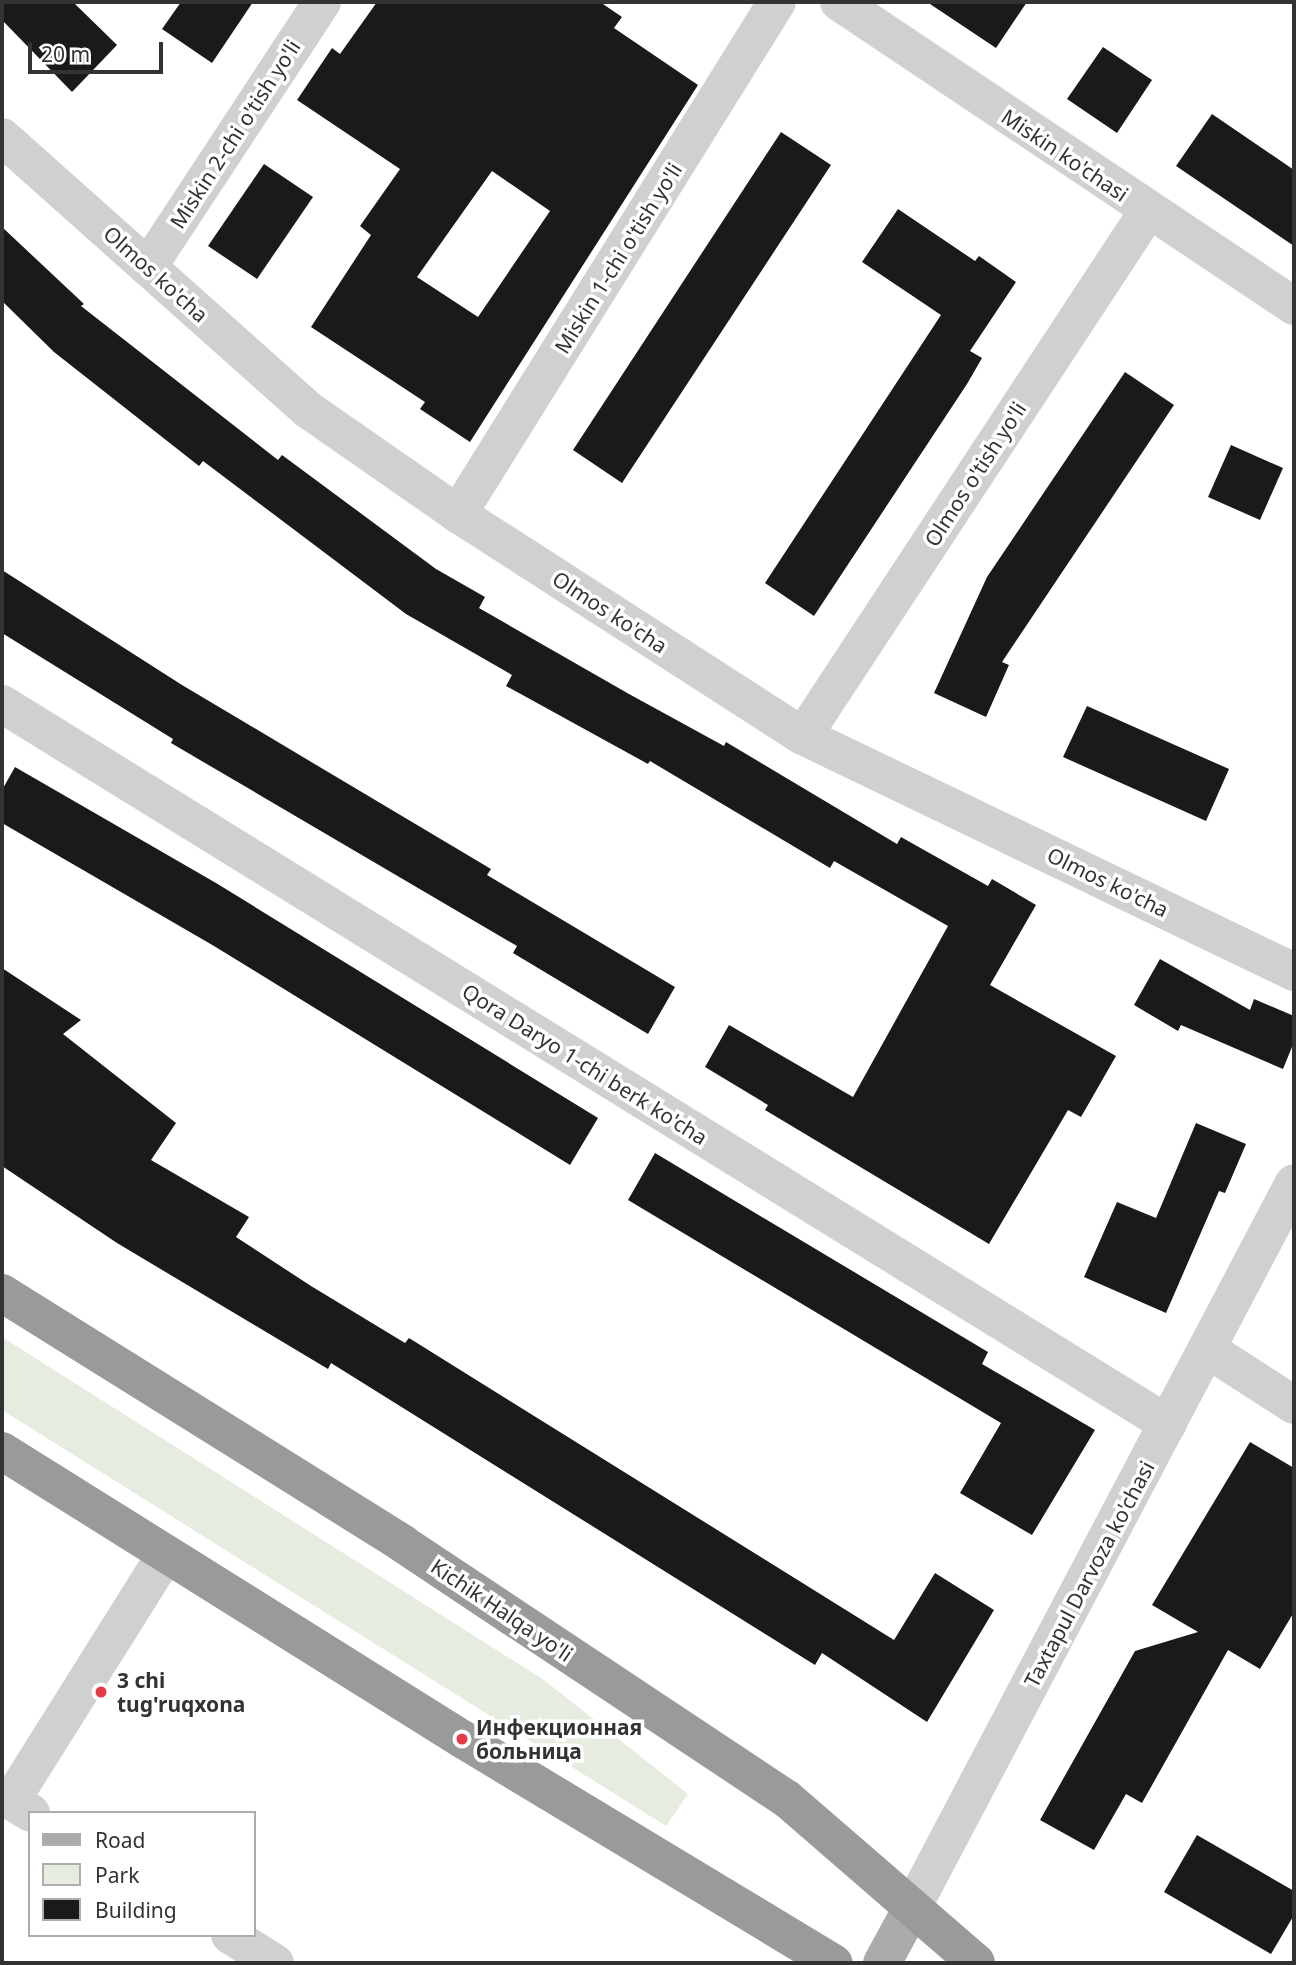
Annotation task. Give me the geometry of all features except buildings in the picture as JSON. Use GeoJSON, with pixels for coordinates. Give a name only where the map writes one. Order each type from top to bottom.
{"type":"FeatureCollection","features":[{"type":"Feature","properties":{"kind":"highway","name":"Kichik Halqa yo'li"},"geometry":{"type":"LineString","coordinates":[[2,1293],[403,1544],[787,1799],[976,1963]]}},
{"type":"Feature","properties":{"kind":"highway"},"geometry":{"type":"LineString","coordinates":[[2,1451],[834,1963]]}},
{"type":"Feature","properties":{"kind":"main road","name":"Taxtapul Darvoza ko'chasi"},"geometry":{"type":"LineString","coordinates":[[882,1963],[912,1908]]}},
{"type":"Feature","properties":{"kind":"street","name":"Miskin 2-chi o'tish yo'li"},"geometry":{"type":"LineString","coordinates":[[148,267],[322,2]]}},
{"type":"Feature","properties":{"kind":"street","name":"Miskin 1-chi o'tish yo'li"},"geometry":{"type":"LineString","coordinates":[[458,514],[778,2]]}},
{"type":"Feature","properties":{"kind":"street","name":"Miskin ko'chasi"},"geometry":{"type":"LineString","coordinates":[[839,2],[1148,211],[1294,306]]}},
{"type":"Feature","properties":{"kind":"street","name":"Olmos ko'cha"},"geometry":{"type":"LineString","coordinates":[[2,137],[307,409],[458,514],[803,736],[1294,972]]}},
{"type":"Feature","properties":{"kind":"street","name":"Olmos o'tish yo'li"},"geometry":{"type":"LineString","coordinates":[[803,736],[1148,211]]}},
{"type":"Feature","properties":{"kind":"street","name":"Qora Daryo 1-chi berk ko'cha"},"geometry":{"type":"LineString","coordinates":[[2,704],[1168,1424]]}},
{"type":"Feature","properties":{"kind":"street","name":"Taxtapul Darvoza ko'chasi"},"geometry":{"type":"LineString","coordinates":[[912,1908],[1294,1183]]}},
{"type":"Feature","properties":{"kind":"street"},"geometry":{"type":"LineString","coordinates":[[1207,1349],[1294,1405]]}},
{"type":"Feature","properties":{"kind":"street"},"geometry":{"type":"LineString","coordinates":[[15,1804],[166,1554]]}},
{"type":"Feature","properties":{"kind":"street"},"geometry":{"type":"LineString","coordinates":[[233,1937],[275,1963]]}},
{"type":"Feature","properties":{"kind":"green space"},"geometry":{"type":"Polygon","coordinates":[[[2,1337],[544,1680],[688,1794],[666,1826],[2,1410],[2,1337]]]}},
{"type":"Feature","properties":{"kind":"place","name":"3 chi tug'ruqxona"},"geometry":{"type":"Point","coordinates":[101,1692]}},
{"type":"Feature","properties":{"kind":"place","name":"Инфекционная больница"},"geometry":{"type":"Point","coordinates":[462,1739]}}]}
